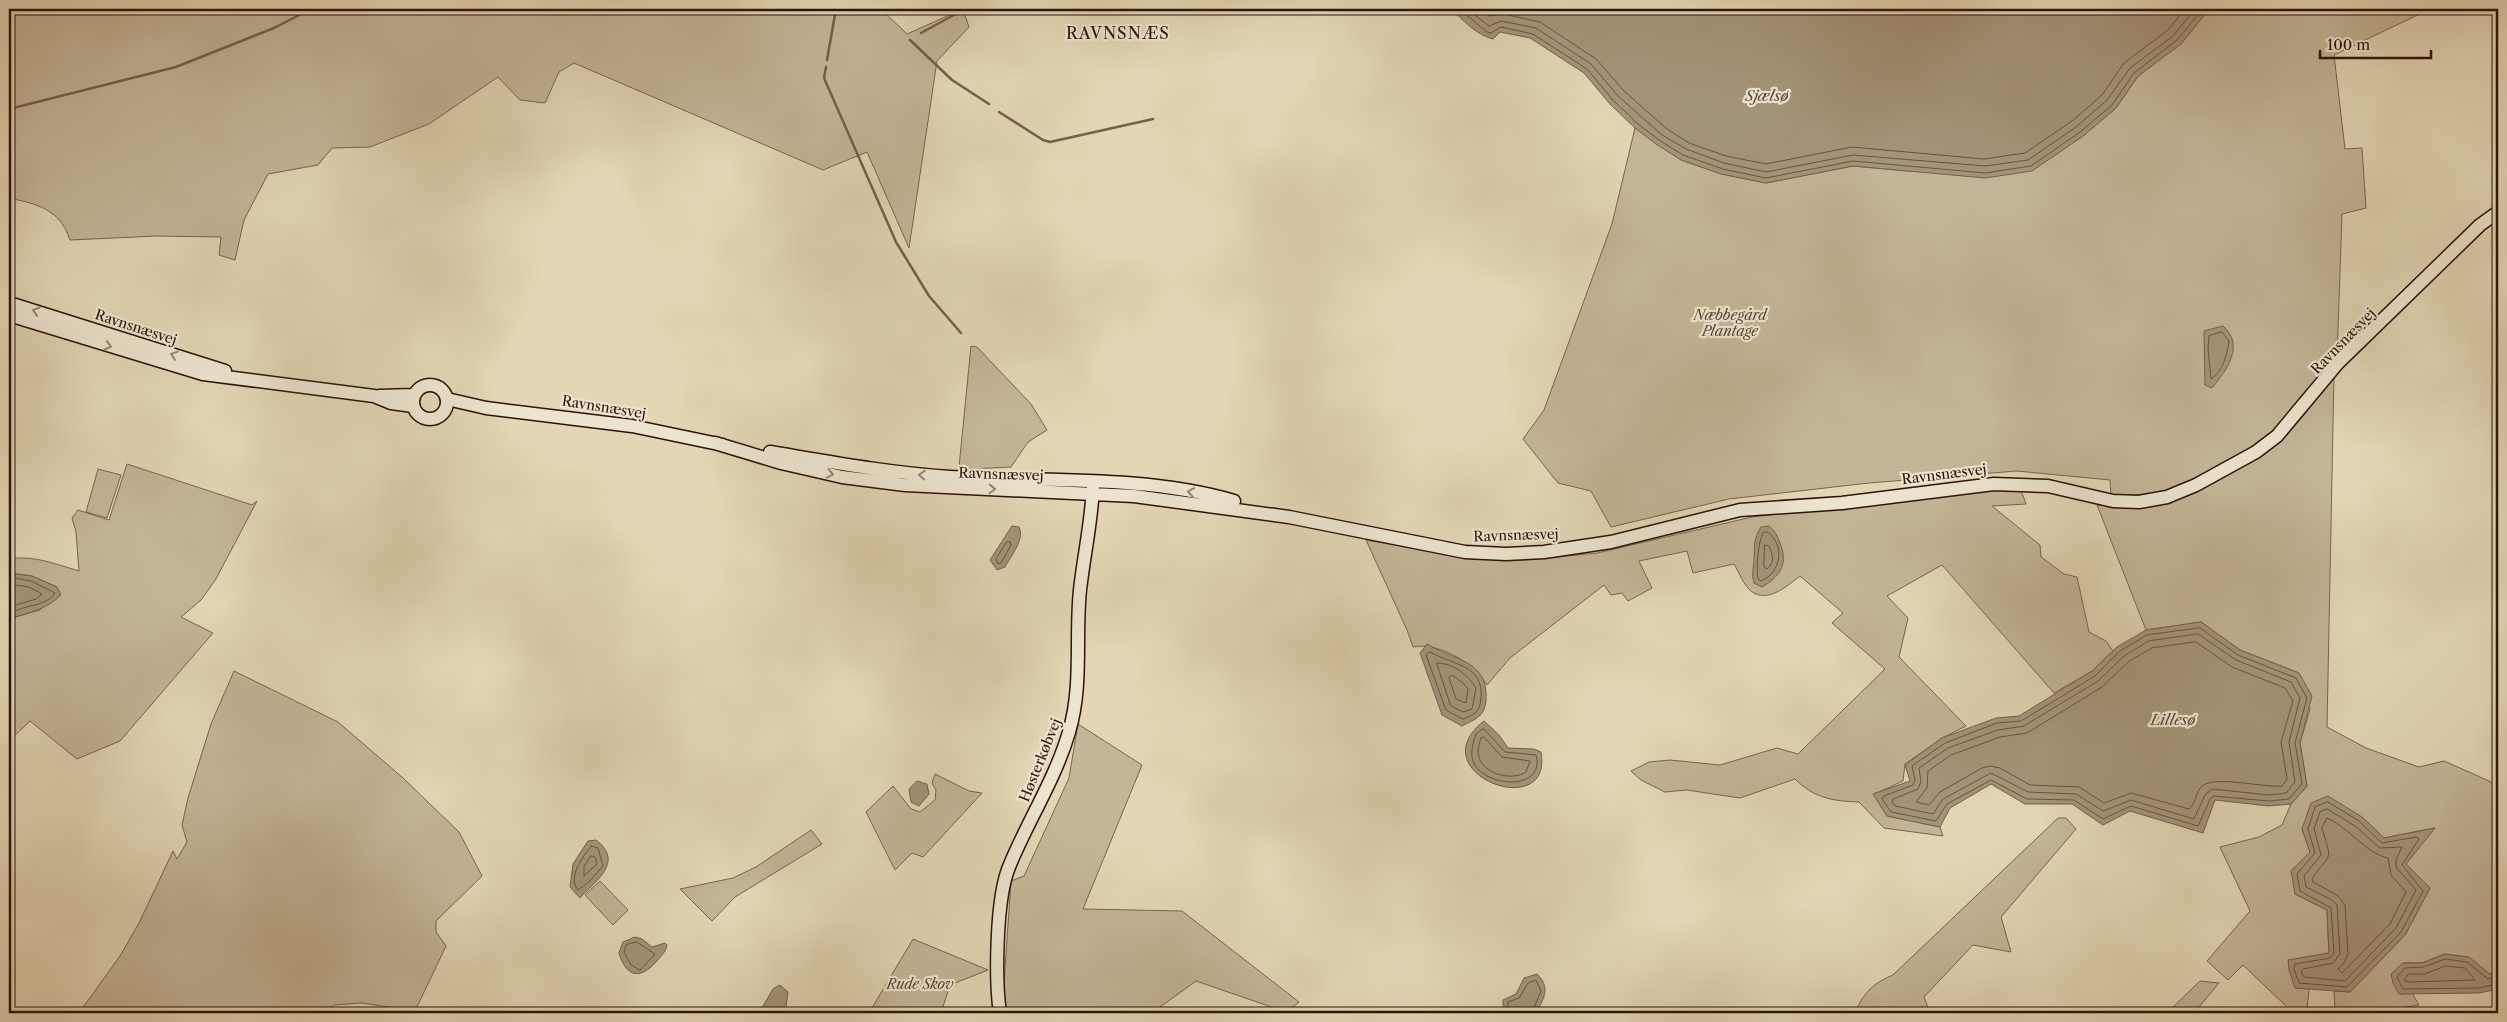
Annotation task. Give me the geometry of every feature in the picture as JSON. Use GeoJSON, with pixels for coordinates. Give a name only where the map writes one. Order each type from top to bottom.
{"type":"FeatureCollection","features":[{"type":"Feature","properties":{"kind":"main road","name":"Ravnsnæsvej"},"geometry":{"type":"LineString","coordinates":[[447,404],[613,423],[715,444],[911,474],[1093,488],[1186,491],[1227,499],[1289,517],[1466,552],[1506,554],[1544,552],[1611,542],[1740,510],[1842,502],[1994,484],[2048,486],[2113,501],[2139,502],[2167,497],[2196,485],[2256,452],[2278,436],[2338,363],[2480,225],[2498,212]]}},
{"type":"Feature","properties":{"kind":"main road","name":"Ravnsnæsvej"},"geometry":{"type":"LineString","coordinates":[[9,303],[254,381]]}},
{"type":"Feature","properties":{"kind":"main road","name":"Ravnsnæsvej"},"geometry":{"type":"LineString","coordinates":[[9,315],[203,374],[414,401]]}},
{"type":"Feature","properties":{"kind":"main road"},"geometry":{"type":"LineString","coordinates":[[430,384],[439,387],[447,404],[439,417],[429,419],[419,416],[414,401],[420,388],[430,384]]}},
{"type":"Feature","properties":{"kind":"main road","name":"Høsterkøbvej"},"geometry":{"type":"LineString","coordinates":[[1000,1013],[998,991],[1001,901],[1006,876],[1055,770],[1074,715],[1079,681],[1080,591],[1092,509],[1093,488]]}},
{"type":"Feature","properties":{"kind":"green space"},"geometry":{"type":"Polygon","coordinates":[[[9,9],[881,9],[907,34],[963,9],[969,27],[937,61],[909,248],[867,152],[823,170],[574,63],[559,72],[545,103],[520,100],[498,77],[429,124],[370,147],[332,148],[318,165],[268,174],[244,220],[235,260],[219,255],[221,237],[157,236],[70,240],[66,230],[54,215],[38,206],[9,198],[9,9]]]}},
{"type":"Feature","properties":{"kind":"green space","name":"Næbbegård Plantage"},"geometry":{"type":"Polygon","coordinates":[[[2209,9],[2430,9],[2334,55],[2345,149],[2362,148],[2366,208],[2342,214],[2337,358],[2272,435],[2254,450],[2166,492],[2111,497],[2110,480],[2017,471],[1869,483],[1729,499],[1611,527],[1591,491],[1558,483],[1523,439],[1544,410],[1612,224],[1635,128],[1681,160],[1722,174],[1766,183],[1853,166],[1907,171],[2032,170],[2083,136],[2116,108],[2138,76],[2181,44],[2209,9]]]}},
{"type":"Feature","properties":{"kind":"green space"},"geometry":{"type":"Polygon","coordinates":[[[971,346],[977,347],[1031,404],[1047,430],[1028,442],[1011,467],[971,469],[959,467],[971,346]]]}},
{"type":"Feature","properties":{"kind":"green space"},"geometry":{"type":"Polygon","coordinates":[[[2334,375],[2327,727],[2366,748],[2419,767],[2444,761],[2498,785],[2498,971],[2490,974],[2483,969],[2445,954],[2422,963],[2403,963],[2400,994],[2412,993],[2419,1005],[2370,1013],[2335,1010],[2334,991],[2350,992],[2405,935],[2430,888],[2406,864],[2434,828],[2384,838],[2362,817],[2302,829],[2310,852],[2295,894],[2327,910],[2329,953],[2295,988],[2309,989],[2307,1010],[2289,1009],[2243,965],[2228,980],[2207,961],[2250,911],[2220,847],[2259,837],[2282,825],[2291,804],[2307,786],[2300,743],[2310,709],[2299,673],[2240,650],[2201,622],[2146,630],[2097,505],[2136,507],[2257,456],[2334,375]]]}},
{"type":"Feature","properties":{"kind":"green space"},"geometry":{"type":"Polygon","coordinates":[[[127,464],[252,505],[257,501],[216,579],[201,600],[181,617],[213,633],[120,741],[77,759],[30,721],[9,741],[9,624],[15,617],[40,610],[57,587],[32,576],[9,573],[9,559],[36,559],[79,571],[76,532],[72,518],[78,510],[109,520],[127,464]]]}},
{"type":"Feature","properties":{"kind":"green space"},"geometry":{"type":"Polygon","coordinates":[[[98,469],[121,475],[107,518],[86,512],[98,469]]]}},
{"type":"Feature","properties":{"kind":"green space"},"geometry":{"type":"Polygon","coordinates":[[[1989,490],[2021,490],[2026,504],[1992,506],[2040,545],[2041,557],[2064,574],[2077,577],[2089,632],[2106,641],[2113,651],[2092,671],[2054,693],[1942,565],[1887,596],[1908,618],[1899,657],[1966,726],[1942,738],[1905,764],[1903,781],[1874,794],[1887,816],[1940,827],[1943,836],[1884,828],[1859,802],[1840,801],[1824,797],[1809,790],[1795,779],[1740,798],[1687,790],[1665,792],[1641,780],[1631,771],[1649,762],[1670,760],[1720,765],[1777,748],[1798,754],[1885,669],[1832,623],[1843,613],[1800,576],[1777,592],[1764,596],[1748,589],[1734,564],[1693,573],[1687,551],[1639,561],[1652,588],[1628,601],[1622,593],[1611,595],[1604,585],[1510,658],[1487,685],[1473,669],[1455,656],[1434,648],[1413,647],[1366,540],[1474,559],[1526,560],[1597,553],[1752,517],[1989,490]]]}},
{"type":"Feature","properties":{"kind":"green space"},"geometry":{"type":"Polygon","coordinates":[[[234,671],[338,722],[403,778],[459,832],[482,876],[436,921],[436,932],[446,946],[415,1011],[362,1003],[334,1005],[325,1013],[79,1013],[120,956],[139,923],[173,851],[177,859],[187,842],[182,825],[188,798],[211,724],[234,671]]]}},
{"type":"Feature","properties":{"kind":"green space"},"geometry":{"type":"Polygon","coordinates":[[[1078,724],[1142,765],[1083,909],[1182,911],[1299,1002],[1286,1012],[1196,981],[1152,1013],[1002,1013],[1011,881],[1024,876],[1069,778],[1078,724]]]}},
{"type":"Feature","properties":{"kind":"green space"},"geometry":{"type":"Polygon","coordinates":[[[935,774],[969,791],[982,793],[923,857],[912,853],[895,870],[866,812],[893,786],[911,809],[920,812],[935,800],[936,790],[932,783],[935,774]]]}},
{"type":"Feature","properties":{"kind":"green space"},"geometry":{"type":"Polygon","coordinates":[[[2058,818],[2066,818],[2076,829],[2001,917],[2011,952],[1973,945],[1924,997],[1930,1013],[1857,1013],[1856,1011],[1862,999],[1870,989],[1893,975],[2058,818]]]}},
{"type":"Feature","properties":{"kind":"green space"},"geometry":{"type":"Polygon","coordinates":[[[811,830],[822,844],[735,897],[712,921],[680,889],[733,878],[756,867],[811,830]]]}},
{"type":"Feature","properties":{"kind":"green space"},"geometry":{"type":"Polygon","coordinates":[[[600,881],[628,910],[613,925],[585,895],[600,881]]]}},
{"type":"Feature","properties":{"kind":"green space","name":"Rude Skov"},"geometry":{"type":"Polygon","coordinates":[[[913,939],[988,970],[950,985],[941,1013],[869,1013],[913,939]]]}},
{"type":"Feature","properties":{"kind":"green space"},"geometry":{"type":"Polygon","coordinates":[[[2200,981],[2219,983],[2194,1013],[2167,1013],[2200,981]]]}},
{"type":"Feature","properties":{"kind":"water","name":"Sjælsø"},"geometry":{"type":"Polygon","coordinates":[[[1452,9],[2209,9],[2181,44],[2138,76],[2116,108],[2083,136],[2032,171],[1985,178],[1853,166],[1766,183],[1721,174],[1681,160],[1635,128],[1610,104],[1584,73],[1530,38],[1500,32],[1493,39],[1487,37],[1466,23],[1452,9]]]}},
{"type":"Feature","properties":{"kind":"water"},"geometry":{"type":"Polygon","coordinates":[[[2223,326],[2233,341],[2233,349],[2228,365],[2212,388],[2205,385],[2204,331],[2223,326]]]}},
{"type":"Feature","properties":{"kind":"water"},"geometry":{"type":"Polygon","coordinates":[[[1012,526],[1019,527],[1019,542],[1005,567],[997,570],[990,560],[1012,526]]]}},
{"type":"Feature","properties":{"kind":"water"},"geometry":{"type":"Polygon","coordinates":[[[1769,526],[1778,537],[1783,553],[1783,565],[1777,575],[1762,587],[1754,583],[1753,579],[1755,543],[1761,527],[1769,526]]]}},
{"type":"Feature","properties":{"kind":"water"},"geometry":{"type":"Polygon","coordinates":[[[9,573],[32,576],[57,587],[61,595],[45,606],[15,617],[9,626],[9,573]]]}},
{"type":"Feature","properties":{"kind":"water","name":"Lillesø"},"geometry":{"type":"Polygon","coordinates":[[[2201,622],[2240,650],[2299,673],[2312,696],[2300,743],[2307,786],[2291,804],[2269,806],[2215,800],[2203,833],[2130,811],[2103,825],[2072,804],[2025,804],[1991,784],[1950,808],[1940,827],[1887,816],[1873,794],[1910,781],[1905,765],[1942,738],[1996,718],[2019,716],[2092,671],[2117,647],[2146,630],[2201,622]]]}},
{"type":"Feature","properties":{"kind":"water"},"geometry":{"type":"Polygon","coordinates":[[[1427,644],[1467,663],[1476,669],[1482,677],[1486,700],[1484,710],[1475,719],[1462,726],[1442,715],[1420,653],[1427,644]]]}},
{"type":"Feature","properties":{"kind":"water"},"geometry":{"type":"Polygon","coordinates":[[[1484,721],[1499,735],[1508,748],[1534,749],[1541,752],[1540,773],[1528,785],[1511,788],[1492,783],[1476,773],[1466,758],[1468,740],[1484,721]]]}},
{"type":"Feature","properties":{"kind":"water"},"geometry":{"type":"Polygon","coordinates":[[[917,781],[927,784],[929,794],[919,806],[911,802],[909,789],[917,781]]]}},
{"type":"Feature","properties":{"kind":"water"},"geometry":{"type":"Polygon","coordinates":[[[2328,796],[2362,817],[2384,838],[2435,828],[2406,864],[2430,888],[2405,935],[2350,992],[2295,988],[2289,970],[2288,960],[2329,953],[2327,910],[2295,894],[2291,871],[2310,852],[2302,829],[2311,803],[2328,796]]]}},
{"type":"Feature","properties":{"kind":"water"},"geometry":{"type":"Polygon","coordinates":[[[596,840],[604,848],[608,856],[608,864],[599,878],[580,898],[570,887],[573,864],[588,841],[596,840]]]}},
{"type":"Feature","properties":{"kind":"water"},"geometry":{"type":"Polygon","coordinates":[[[635,937],[642,939],[652,947],[665,943],[667,945],[664,952],[650,968],[639,973],[634,973],[625,967],[619,953],[623,942],[635,937]]]}},
{"type":"Feature","properties":{"kind":"water"},"geometry":{"type":"Polygon","coordinates":[[[2445,954],[2469,957],[2490,974],[2498,971],[2498,989],[2479,993],[2399,994],[2391,974],[2403,963],[2422,963],[2445,954]]]}},
{"type":"Feature","properties":{"kind":"water"},"geometry":{"type":"Polygon","coordinates":[[[1537,974],[1544,984],[1545,994],[1535,1013],[1503,1013],[1503,1000],[1516,994],[1524,978],[1537,974]]]}},
{"type":"Feature","properties":{"kind":"water"},"geometry":{"type":"Polygon","coordinates":[[[780,985],[788,992],[785,1013],[759,1013],[773,989],[780,985]]]}},
{"type":"Feature","properties":{"kind":"waterway"},"geometry":{"type":"LineString","coordinates":[[9,109],[176,67],[274,28],[311,9]]}},
{"type":"Feature","properties":{"kind":"waterway"},"geometry":{"type":"LineString","coordinates":[[827,60],[836,9]]}},
{"type":"Feature","properties":{"kind":"waterway"},"geometry":{"type":"LineString","coordinates":[[921,33],[965,9]]}},
{"type":"Feature","properties":{"kind":"waterway"},"geometry":{"type":"LineString","coordinates":[[910,40],[952,80],[989,104]]}},
{"type":"Feature","properties":{"kind":"waterway"},"geometry":{"type":"LineString","coordinates":[[826,67],[824,78],[896,242],[929,296],[961,333]]}},
{"type":"Feature","properties":{"kind":"waterway"},"geometry":{"type":"LineString","coordinates":[[999,112],[1043,140],[1050,142],[1153,119]]}},
{"type":"Feature","properties":{"kind":"district","name":"RAVNSNÆS"},"geometry":{"type":"Point","coordinates":[1118,33]}}]}
